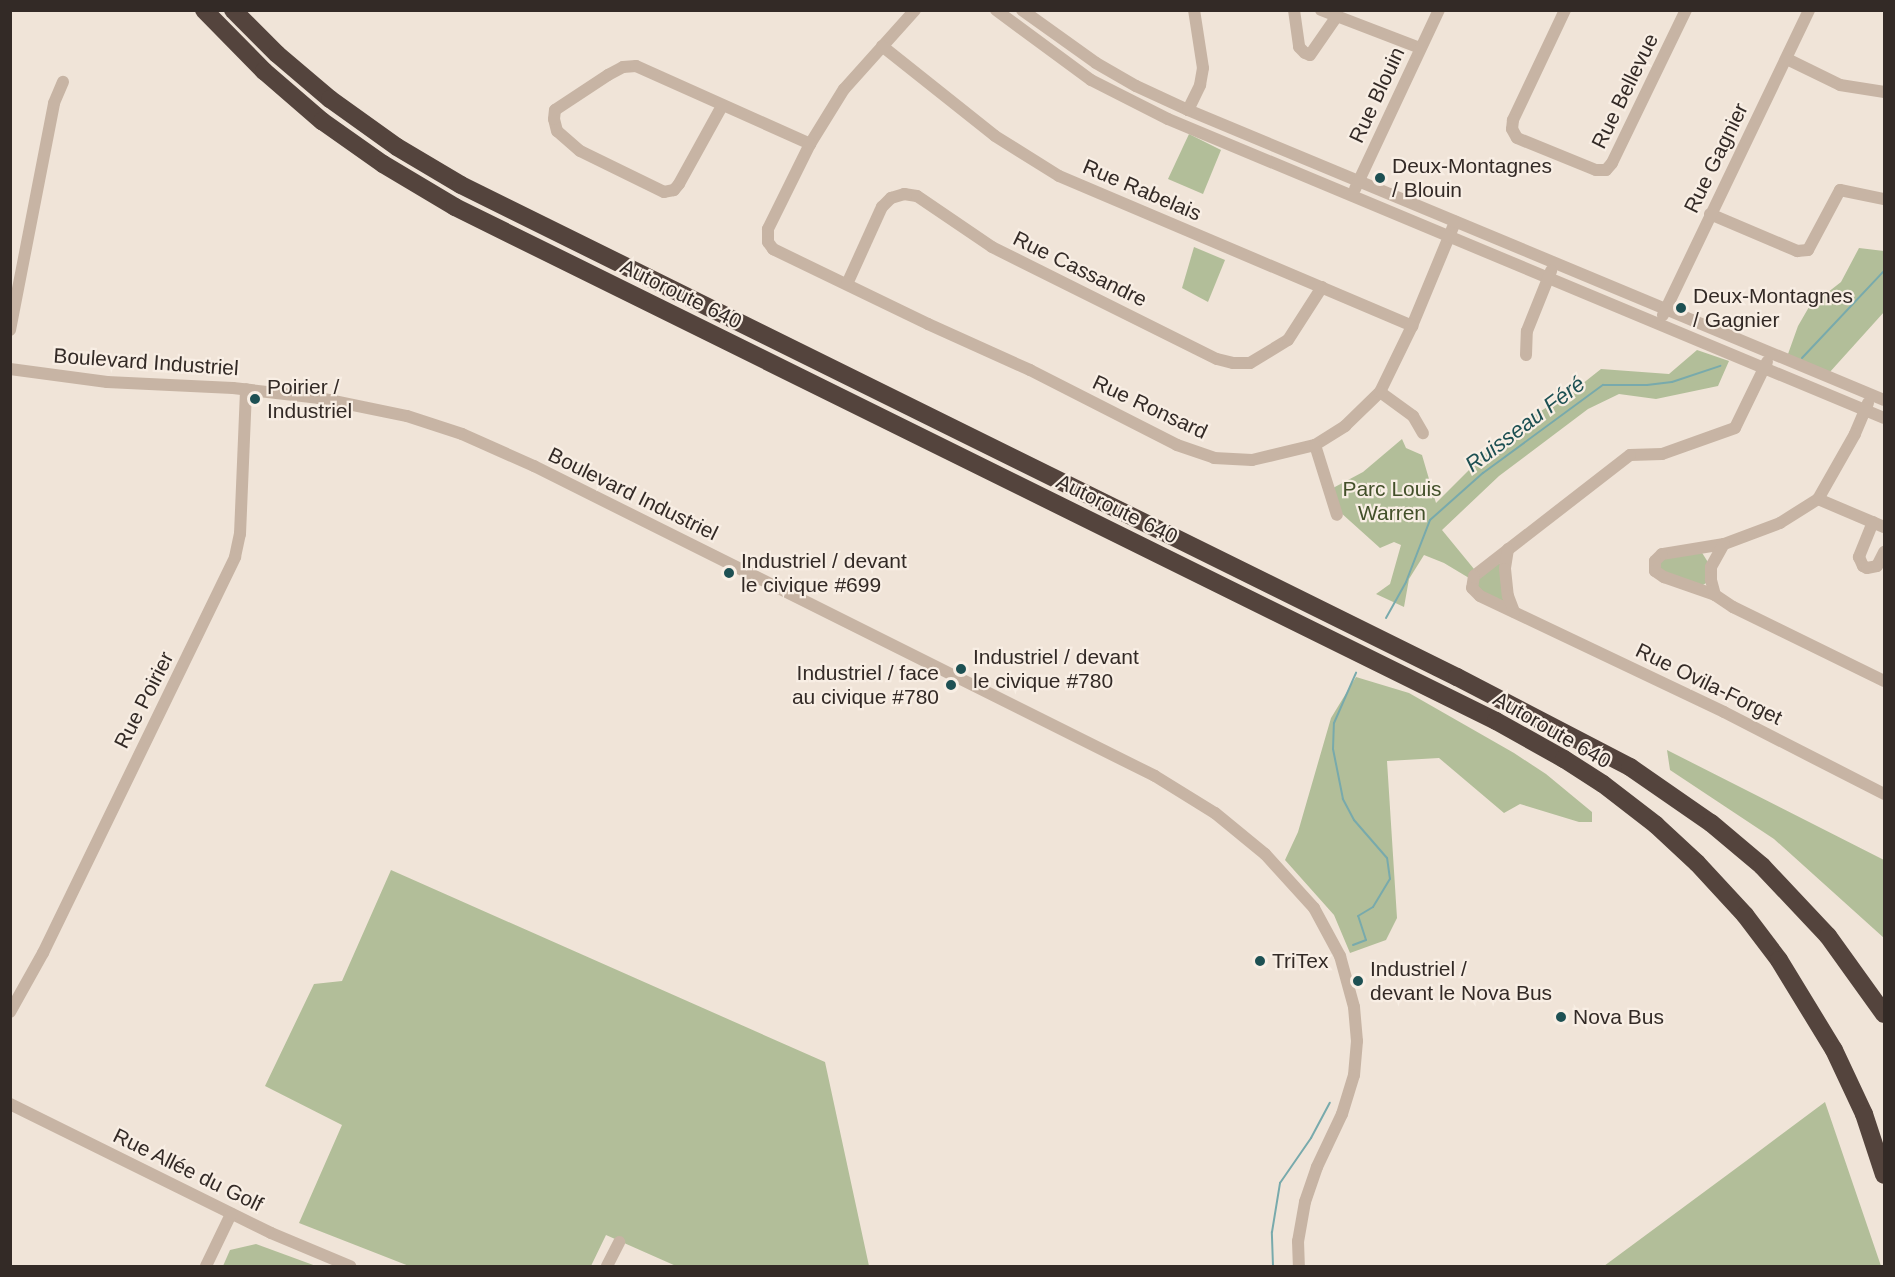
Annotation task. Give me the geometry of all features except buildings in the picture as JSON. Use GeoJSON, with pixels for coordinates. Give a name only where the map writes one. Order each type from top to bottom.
{"type":"FeatureCollection","features":[{"type":"Feature","properties":{"kind":"highway","name":"Autoroute 640"},"geometry":{"type":"LineString","coordinates":[[204,10],[258,66],[322,121],[378,160],[455,207],[1496,721],[1576,767],[1656,825],[1719,886],[1779,960],[1834,1050],[1852,1088],[1884,1175]]}},
{"type":"Feature","properties":{"kind":"highway","name":"Autoroute 640"},"geometry":{"type":"LineString","coordinates":[[233,10],[277,54],[336,103],[406,153],[461,185],[1457,677],[1624,763],[1673,794],[1731,839],[1816,922],[1884,1007]]}},
{"type":"Feature","properties":{"kind":"street"},"geometry":{"type":"LineString","coordinates":[[722,106],[679,184],[674,190],[664,192],[580,151],[557,131],[554,119],[555,111],[623,67],[636,66],[810,144],[844,89],[915,10]]}},
{"type":"Feature","properties":{"kind":"street"},"geometry":{"type":"LineString","coordinates":[[996,10],[1091,80],[1168,119],[1884,418]]}},
{"type":"Feature","properties":{"kind":"street"},"geometry":{"type":"LineString","coordinates":[[1023,10],[1096,63],[1136,86],[1188,110],[1884,400]]}},
{"type":"Feature","properties":{"kind":"street"},"geometry":{"type":"LineString","coordinates":[[1188,110],[1200,85],[1203,68],[1194,10]]}},
{"type":"Feature","properties":{"kind":"street"},"geometry":{"type":"LineString","coordinates":[[1294,10],[1299,47],[1310,55],[1337,16]]}},
{"type":"Feature","properties":{"kind":"street"},"geometry":{"type":"LineString","coordinates":[[1321,10],[1420,48]]}},
{"type":"Feature","properties":{"kind":"street","name":"Rue Blouin"},"geometry":{"type":"LineString","coordinates":[[1352,196],[1439,10]]}},
{"type":"Feature","properties":{"kind":"street","name":"Rue Bellevue"},"geometry":{"type":"LineString","coordinates":[[1565,10],[1513,120],[1512,129],[1517,138],[1596,170],[1606,170],[1612,163],[1686,10]]}},
{"type":"Feature","properties":{"kind":"street","name":"Rue Gagnier"},"geometry":{"type":"LineString","coordinates":[[1660,324],[1710,214],[1809,10]]}},
{"type":"Feature","properties":{"kind":"street","name":"Rue Rabelais"},"geometry":{"type":"LineString","coordinates":[[882,46],[995,136],[1059,176],[1412,326]]}},
{"type":"Feature","properties":{"kind":"street"},"geometry":{"type":"LineString","coordinates":[[1787,59],[1840,85],[1884,92]]}},
{"type":"Feature","properties":{"kind":"street"},"geometry":{"type":"LineString","coordinates":[[10,330],[54,103],[63,82]]}},
{"type":"Feature","properties":{"kind":"street","name":"Rue Ronsard"},"geometry":{"type":"LineString","coordinates":[[810,144],[768,229],[768,242],[773,249],[1030,370],[1177,445],[1214,458],[1252,460],[1315,445],[1344,426],[1380,392],[1412,326],[1455,222]]}},
{"type":"Feature","properties":{"kind":"street"},"geometry":{"type":"LineString","coordinates":[[1710,214],[1797,251],[1808,250],[1840,190],[1884,199]]}},
{"type":"Feature","properties":{"kind":"street","name":"Rue Cassandre"},"geometry":{"type":"LineString","coordinates":[[847,284],[882,207],[891,198],[904,194],[917,195],[992,247],[1217,359],[1233,363],[1250,363],[1288,340],[1322,287]]}},
{"type":"Feature","properties":{"kind":"street"},"geometry":{"type":"LineString","coordinates":[[1526,355],[1527,331],[1554,263]]}},
{"type":"Feature","properties":{"kind":"street","name":"Rue Ovila-Forget"},"geometry":{"type":"LineString","coordinates":[[1771,353],[1735,428],[1662,454],[1630,455],[1474,576],[1472,588],[1480,596],[1724,712],[1884,794]]}},
{"type":"Feature","properties":{"kind":"street","name":"Boulevard Industriel"},"geometry":{"type":"LineString","coordinates":[[10,369],[127,384],[246,388],[369,407],[423,420],[486,444],[1155,776],[1199,802],[1241,833],[1290,879],[1320,918],[1340,956],[1354,1006],[1357,1041],[1354,1075],[1342,1114],[1319,1162],[1305,1202],[1299,1231],[1299,1266]]}},
{"type":"Feature","properties":{"kind":"street","name":"Rue Poirier"},"geometry":{"type":"LineString","coordinates":[[10,1012],[43,953],[236,557],[240,534],[246,388]]}},
{"type":"Feature","properties":{"kind":"street"},"geometry":{"type":"LineString","coordinates":[[1380,392],[1413,416],[1423,433]]}},
{"type":"Feature","properties":{"kind":"street"},"geometry":{"type":"LineString","coordinates":[[1871,394],[1818,500],[1780,523],[1724,544],[1662,554],[1655,561],[1655,571],[1664,577],[1715,595],[1733,607],[1884,681]]}},
{"type":"Feature","properties":{"kind":"street"},"geometry":{"type":"LineString","coordinates":[[1315,445],[1337,515]]}},
{"type":"Feature","properties":{"kind":"street"},"geometry":{"type":"LineString","coordinates":[[1818,500],[1879,524],[1859,557],[1863,566],[1877,566],[1884,552]]}},
{"type":"Feature","properties":{"kind":"street"},"geometry":{"type":"LineString","coordinates":[[1715,595],[1711,580],[1711,567],[1724,544]]}},
{"type":"Feature","properties":{"kind":"street"},"geometry":{"type":"LineString","coordinates":[[1508,549],[1505,569],[1508,596],[1514,612]]}},
{"type":"Feature","properties":{"kind":"street","name":"Rue Allée du Golf"},"geometry":{"type":"LineString","coordinates":[[10,1104],[231,1214],[350,1266]]}},
{"type":"Feature","properties":{"kind":"street"},"geometry":{"type":"LineString","coordinates":[[206,1266],[231,1214]]}},
{"type":"Feature","properties":{"kind":"street"},"geometry":{"type":"LineString","coordinates":[[607,1266],[619,1242]]}},
{"type":"Feature","properties":{"kind":"green space"},"geometry":{"type":"Polygon","coordinates":[[[1189,134],[1221,150],[1203,194],[1168,179],[1189,134]]]}},
{"type":"Feature","properties":{"kind":"green space"},"geometry":{"type":"Polygon","coordinates":[[[1194,247],[1225,260],[1208,302],[1182,288],[1194,247]]]}},
{"type":"Feature","properties":{"kind":"green space"},"geometry":{"type":"Polygon","coordinates":[[[1859,248],[1884,251],[1884,312],[1829,373],[1788,354],[1798,326],[1809,307],[1841,282],[1859,248]]]}},
{"type":"Feature","properties":{"kind":"green space","name":"Parc Louis Warren"},"geometry":{"type":"Polygon","coordinates":[[[1697,350],[1729,361],[1718,386],[1656,399],[1619,394],[1588,409],[1499,476],[1442,530],[1474,569],[1469,578],[1444,563],[1424,555],[1409,579],[1404,607],[1376,594],[1390,584],[1401,545],[1394,542],[1380,548],[1340,512],[1333,488],[1363,472],[1402,439],[1406,448],[1422,455],[1436,503],[1508,431],[1572,392],[1601,369],[1669,374],[1697,350]]]}},
{"type":"Feature","properties":{"kind":"green space"},"geometry":{"type":"Polygon","coordinates":[[[1699,548],[1711,567],[1711,580],[1698,588],[1655,571],[1662,554],[1699,548]]]}},
{"type":"Feature","properties":{"kind":"green space"},"geometry":{"type":"Polygon","coordinates":[[[1496,560],[1505,569],[1508,596],[1502,603],[1480,596],[1474,576],[1496,560]]]}},
{"type":"Feature","properties":{"kind":"green space"},"geometry":{"type":"Polygon","coordinates":[[[1356,677],[1409,693],[1514,753],[1546,774],[1592,812],[1592,822],[1579,822],[1520,804],[1504,813],[1439,758],[1387,761],[1397,918],[1386,940],[1350,953],[1334,915],[1285,860],[1298,832],[1331,718],[1356,677]]]}},
{"type":"Feature","properties":{"kind":"green space"},"geometry":{"type":"Polygon","coordinates":[[[1667,750],[1884,860],[1884,938],[1774,839],[1670,770],[1667,750]]]}},
{"type":"Feature","properties":{"kind":"green space"},"geometry":{"type":"Polygon","coordinates":[[[391,870],[825,1062],[869,1266],[676,1266],[606,1235],[591,1266],[409,1266],[299,1223],[342,1125],[265,1086],[314,984],[342,981],[391,870]]]}},
{"type":"Feature","properties":{"kind":"green space"},"geometry":{"type":"Polygon","coordinates":[[[1825,1102],[1881,1266],[1604,1266],[1746,1161],[1825,1102]]]}},
{"type":"Feature","properties":{"kind":"green space"},"geometry":{"type":"Polygon","coordinates":[[[256,1244],[316,1266],[223,1266],[230,1250],[256,1244]]]}},
{"type":"Feature","properties":{"kind":"waterway","name":"Ruisseau Féré"},"geometry":{"type":"LineString","coordinates":[[1802,358],[1884,271]]}},
{"type":"Feature","properties":{"kind":"waterway","name":"Ruisseau Féré"},"geometry":{"type":"LineString","coordinates":[[1386,618],[1406,582],[1430,520],[1483,473],[1603,385],[1647,385],[1672,382],[1720,366]]}},
{"type":"Feature","properties":{"kind":"waterway","name":"Ruisseau Féré"},"geometry":{"type":"LineString","coordinates":[[1353,945],[1366,940],[1358,916],[1373,907],[1390,879],[1387,858],[1354,820],[1343,799],[1333,749],[1334,723],[1356,673]]}},
{"type":"Feature","properties":{"kind":"waterway","name":"Ruisseau Féré"},"geometry":{"type":"LineString","coordinates":[[1273,1266],[1272,1232],[1280,1183],[1311,1138],[1330,1103]]}},
{"type":"Feature","properties":{"kind":"place","name":"Deux-Montagnes / Blouin"},"geometry":{"type":"Point","coordinates":[1380,178]}},
{"type":"Feature","properties":{"kind":"place","name":"Deux-Montagnes / Gagnier"},"geometry":{"type":"Point","coordinates":[1681,308]}},
{"type":"Feature","properties":{"kind":"place","name":"Poirier / Industriel"},"geometry":{"type":"Point","coordinates":[255,399]}},
{"type":"Feature","properties":{"kind":"place","name":"Industriel / devant le civique #699"},"geometry":{"type":"Point","coordinates":[729,573]}},
{"type":"Feature","properties":{"kind":"place","name":"Industriel / devant le civique #780"},"geometry":{"type":"Point","coordinates":[961,669]}},
{"type":"Feature","properties":{"kind":"place","name":"Industriel / face au civique #780"},"geometry":{"type":"Point","coordinates":[951,685]}},
{"type":"Feature","properties":{"kind":"place","name":"TriTex"},"geometry":{"type":"Point","coordinates":[1260,961]}},
{"type":"Feature","properties":{"kind":"place","name":"Industriel / devant le Nova Bus"},"geometry":{"type":"Point","coordinates":[1358,981]}},
{"type":"Feature","properties":{"kind":"place","name":"Nova Bus"},"geometry":{"type":"Point","coordinates":[1561,1017]}}]}
